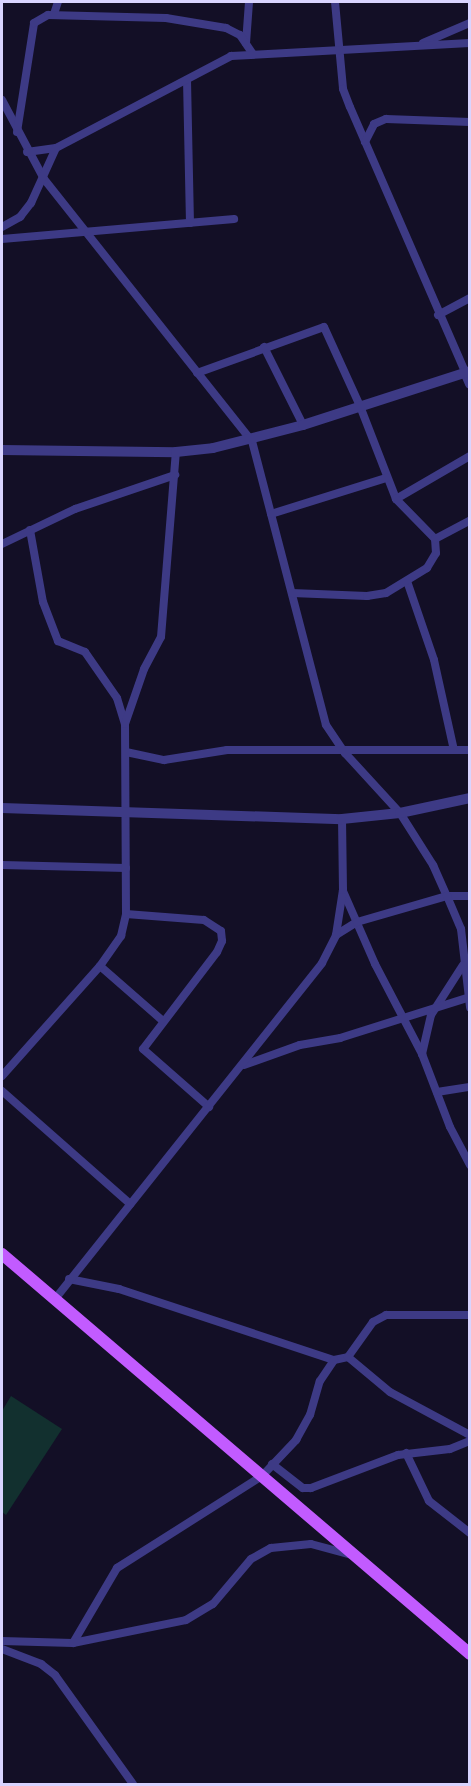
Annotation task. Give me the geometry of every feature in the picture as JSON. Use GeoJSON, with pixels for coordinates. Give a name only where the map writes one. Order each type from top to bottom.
{"type":"FeatureCollection","features":[{"type":"Feature","properties":{"kind":"main road"},"geometry":{"type":"LineString","coordinates":[[2,1254],[469,1651]]}},
{"type":"Feature","properties":{"kind":"street"},"geometry":{"type":"LineString","coordinates":[[54,14],[58,2]]}},
{"type":"Feature","properties":{"kind":"street"},"geometry":{"type":"LineString","coordinates":[[246,43],[249,2]]}},
{"type":"Feature","properties":{"kind":"street"},"geometry":{"type":"LineString","coordinates":[[335,2],[343,89],[438,315],[467,372],[470,384]]}},
{"type":"Feature","properties":{"kind":"street"},"geometry":{"type":"LineString","coordinates":[[17,132],[34,23],[54,14],[165,18],[226,28],[246,43],[253,54]]}},
{"type":"Feature","properties":{"kind":"street"},"geometry":{"type":"LineString","coordinates":[[418,45],[470,23]]}},
{"type":"Feature","properties":{"kind":"street"},"geometry":{"type":"LineString","coordinates":[[27,152],[56,148],[231,56],[470,43]]}},
{"type":"Feature","properties":{"kind":"street"},"geometry":{"type":"LineString","coordinates":[[187,80],[190,223]]}},
{"type":"Feature","properties":{"kind":"street"},"geometry":{"type":"LineString","coordinates":[[2,100],[27,152],[44,179],[252,441],[323,717],[345,753],[400,813],[433,865],[461,929],[463,965],[469,1001],[436,1005],[243,1065]]}},
{"type":"Feature","properties":{"kind":"street"},"geometry":{"type":"LineString","coordinates":[[365,142],[374,124],[386,119],[470,122]]}},
{"type":"Feature","properties":{"kind":"street"},"geometry":{"type":"LineString","coordinates":[[2,227],[20,217],[44,179],[56,148]]}},
{"type":"Feature","properties":{"kind":"street"},"geometry":{"type":"LineString","coordinates":[[2,239],[234,219]]}},
{"type":"Feature","properties":{"kind":"street"},"geometry":{"type":"LineString","coordinates":[[438,315],[470,298]]}},
{"type":"Feature","properties":{"kind":"street"},"geometry":{"type":"LineString","coordinates":[[197,373],[324,327],[360,406],[396,499],[435,539],[433,560],[407,580],[376,596],[292,593]]}},
{"type":"Feature","properties":{"kind":"street"},"geometry":{"type":"LineString","coordinates":[[264,347],[303,425]]}},
{"type":"Feature","properties":{"kind":"street"},"geometry":{"type":"LineString","coordinates":[[2,450],[176,452],[252,441],[467,372]]}},
{"type":"Feature","properties":{"kind":"street"},"geometry":{"type":"LineString","coordinates":[[125,724],[144,669],[161,637],[176,452]]}},
{"type":"Feature","properties":{"kind":"street"},"geometry":{"type":"LineString","coordinates":[[396,499],[470,456]]}},
{"type":"Feature","properties":{"kind":"street"},"geometry":{"type":"LineString","coordinates":[[2,544],[75,509],[175,475]]}},
{"type":"Feature","properties":{"kind":"street"},"geometry":{"type":"LineString","coordinates":[[271,514],[386,478]]}},
{"type":"Feature","properties":{"kind":"street"},"geometry":{"type":"LineString","coordinates":[[435,539],[470,520]]}},
{"type":"Feature","properties":{"kind":"street"},"geometry":{"type":"LineString","coordinates":[[2,1076],[100,966],[121,936],[126,914],[125,724],[117,698],[85,652],[58,641],[43,602],[30,530]]}},
{"type":"Feature","properties":{"kind":"street"},"geometry":{"type":"LineString","coordinates":[[407,580],[434,660],[454,750]]}},
{"type":"Feature","properties":{"kind":"street"},"geometry":{"type":"LineString","coordinates":[[126,752],[164,760],[227,750],[345,753],[470,750]]}},
{"type":"Feature","properties":{"kind":"street"},"geometry":{"type":"LineString","coordinates":[[2,808],[342,819],[400,813],[470,798]]}},
{"type":"Feature","properties":{"kind":"street"},"geometry":{"type":"LineString","coordinates":[[55,1299],[322,963],[336,935],[343,890],[342,819]]}},
{"type":"Feature","properties":{"kind":"street"},"geometry":{"type":"LineString","coordinates":[[2,865],[126,868]]}},
{"type":"Feature","properties":{"kind":"street"},"geometry":{"type":"LineString","coordinates":[[343,890],[401,1016],[422,1054],[470,1165]]}},
{"type":"Feature","properties":{"kind":"street"},"geometry":{"type":"LineString","coordinates":[[336,935],[357,922],[447,896],[470,896]]}},
{"type":"Feature","properties":{"kind":"street"},"geometry":{"type":"LineString","coordinates":[[126,914],[204,920],[221,931],[222,941],[217,952],[144,1044],[144,1054],[208,1107]]}},
{"type":"Feature","properties":{"kind":"street"},"geometry":{"type":"LineString","coordinates":[[422,1054],[427,1026],[436,1005],[463,965]]}},
{"type":"Feature","properties":{"kind":"street"},"geometry":{"type":"LineString","coordinates":[[100,966],[162,1020]]}},
{"type":"Feature","properties":{"kind":"street"},"geometry":{"type":"LineString","coordinates":[[437,1092],[470,1087]]}},
{"type":"Feature","properties":{"kind":"street"},"geometry":{"type":"LineString","coordinates":[[2,1091],[130,1204]]}},
{"type":"Feature","properties":{"kind":"street"},"geometry":{"type":"LineString","coordinates":[[69,1279],[119,1289],[334,1360],[348,1357],[373,1322],[386,1315],[470,1315]]}},
{"type":"Feature","properties":{"kind":"street"},"geometry":{"type":"LineString","coordinates":[[348,1357],[390,1392],[470,1435]]}},
{"type":"Feature","properties":{"kind":"street"},"geometry":{"type":"LineString","coordinates":[[73,1642],[117,1568],[262,1476],[305,1427],[320,1381],[334,1360]]}},
{"type":"Feature","properties":{"kind":"street"},"geometry":{"type":"LineString","coordinates":[[272,1464],[303,1488],[311,1488],[405,1453],[450,1449],[470,1441]]}},
{"type":"Feature","properties":{"kind":"street"},"geometry":{"type":"LineString","coordinates":[[405,1453],[429,1501],[470,1533]]}},
{"type":"Feature","properties":{"kind":"street"},"geometry":{"type":"LineString","coordinates":[[2,1641],[73,1642],[186,1620],[213,1604],[251,1559],[271,1548],[311,1544],[358,1557]]}},
{"type":"Feature","properties":{"kind":"street"},"geometry":{"type":"LineString","coordinates":[[2,1649],[41,1664],[55,1675],[133,1785]]}},
{"type":"Feature","properties":{"kind":"green space"},"geometry":{"type":"Polygon","coordinates":[[[11,1396],[62,1429],[6,1515],[2,1512],[2,1411],[11,1396]]]}}]}
